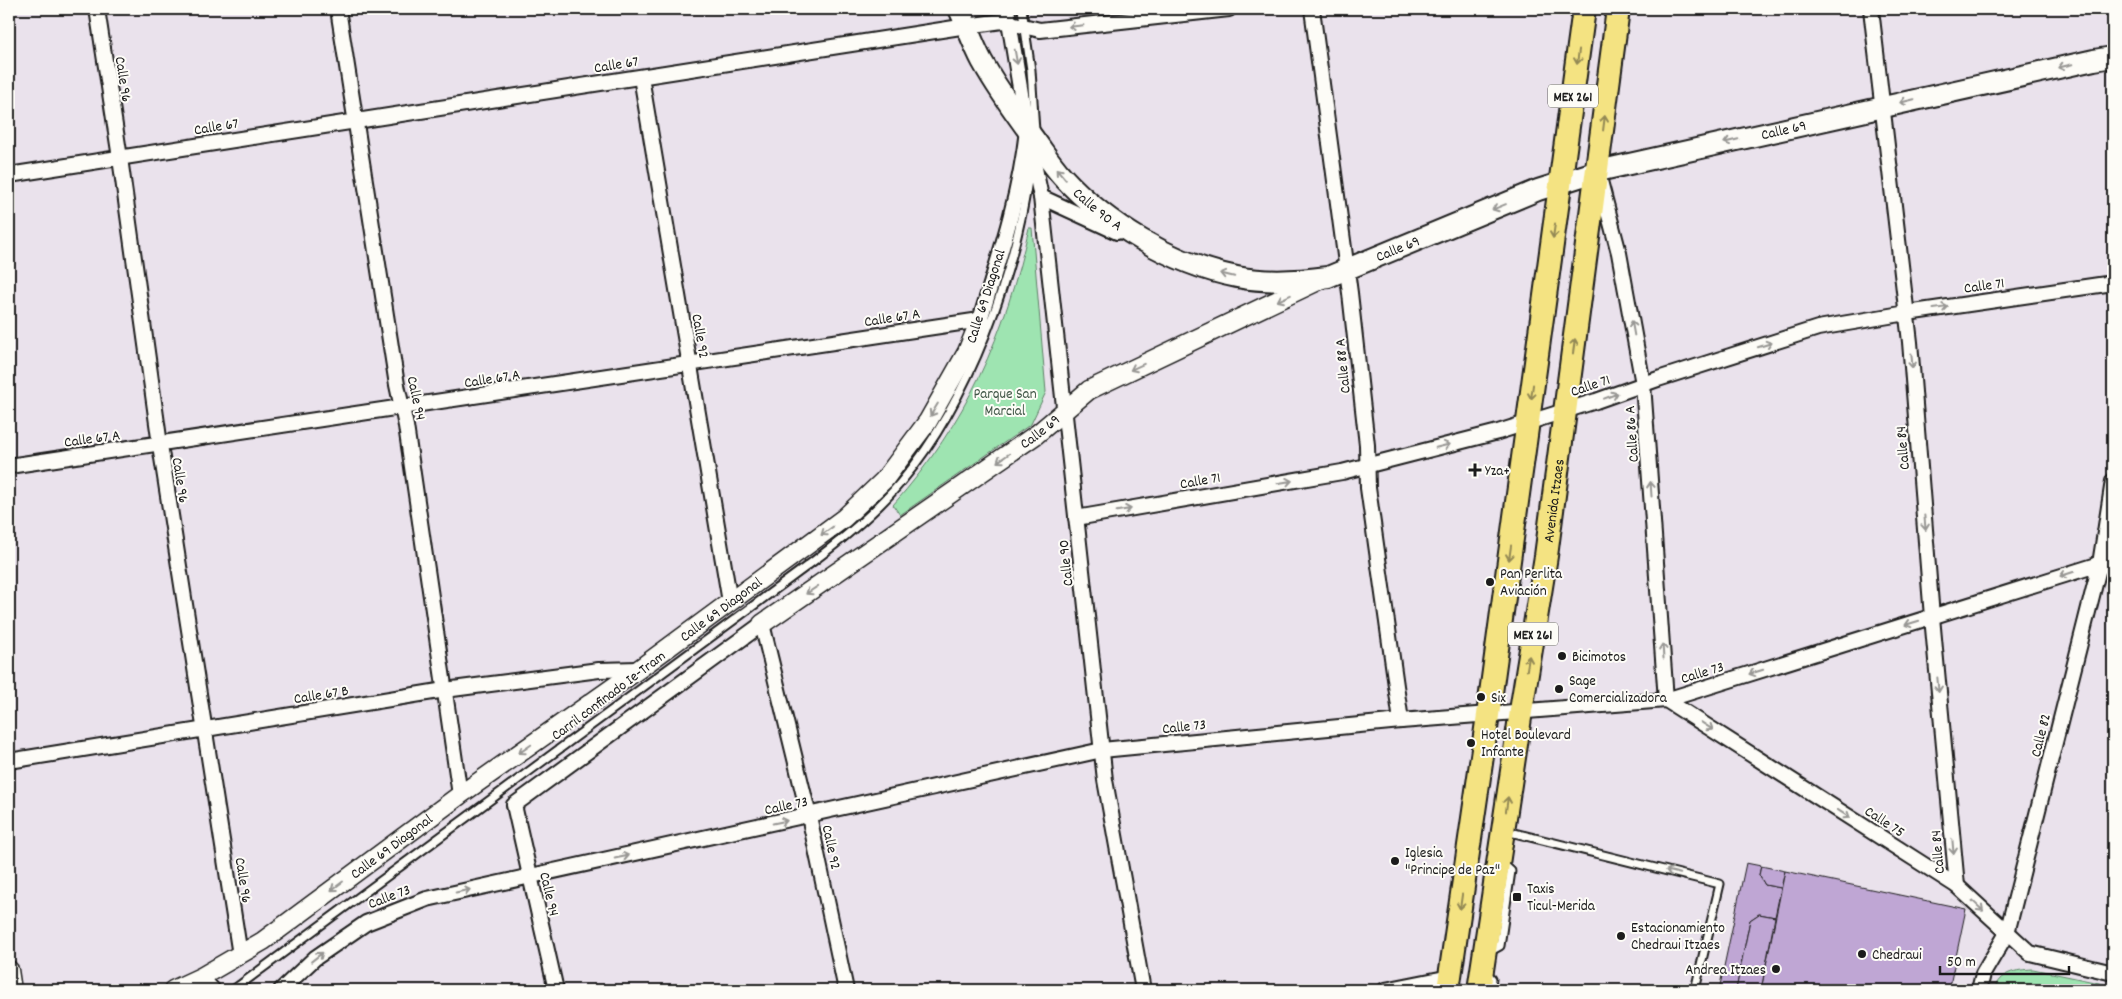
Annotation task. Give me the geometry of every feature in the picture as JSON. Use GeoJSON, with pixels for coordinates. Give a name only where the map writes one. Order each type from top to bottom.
{"type":"FeatureCollection","features":[{"type":"Feature","properties":{"kind":"main road","name":"MEX 261"},"geometry":{"type":"LineString","coordinates":[[1449,984],[1488,715],[1584,9]]}},
{"type":"Feature","properties":{"kind":"main road","name":"Avenida Itzaes"},"geometry":{"type":"LineString","coordinates":[[1479,990],[1520,712],[1546,556],[1618,9]]}},
{"type":"Feature","properties":{"kind":"main road","name":"Calle 90 A"},"geometry":{"type":"LineString","coordinates":[[963,17],[986,66],[1031,141],[1074,188],[1121,226],[1168,254],[1194,266],[1238,278],[1289,281],[1328,277]]}},
{"type":"Feature","properties":{"kind":"main road","name":"Calle 69"},"geometry":{"type":"LineString","coordinates":[[1328,277],[1561,183],[1598,171],[2113,57]]}},
{"type":"Feature","properties":{"kind":"street","name":"Calle 96"},"geometry":{"type":"LineString","coordinates":[[97,9],[160,445],[240,955]]}},
{"type":"Feature","properties":{"kind":"street","name":"Calle 94"},"geometry":{"type":"LineString","coordinates":[[338,9],[396,385],[406,426],[460,795]]}},
{"type":"Feature","properties":{"kind":"street","name":"Calle 67"},"geometry":{"type":"LineString","coordinates":[[9,175],[641,77],[963,17],[1006,18],[1040,30],[1229,9]]}},
{"type":"Feature","properties":{"kind":"street","name":"Calle 88 A"},"geometry":{"type":"LineString","coordinates":[[1312,9],[1347,269],[1367,445],[1368,488],[1402,721]]}},
{"type":"Feature","properties":{"kind":"street","name":"Calle 84"},"geometry":{"type":"LineString","coordinates":[[1871,9],[1907,313],[1932,617],[1957,886]]}},
{"type":"Feature","properties":{"kind":"street"},"geometry":{"type":"LineString","coordinates":[[1006,18],[1031,141]]}},
{"type":"Feature","properties":{"kind":"street","name":"Calle 92"},"geometry":{"type":"LineString","coordinates":[[641,77],[730,602]]}},
{"type":"Feature","properties":{"kind":"street","name":"Calle 90"},"geometry":{"type":"LineString","coordinates":[[1031,141],[1041,197],[1107,790],[1143,990]]}},
{"type":"Feature","properties":{"kind":"street","name":"Calle 69 Diagonal"},"geometry":{"type":"LineString","coordinates":[[172,990],[207,984],[240,955],[264,941],[460,795],[639,669],[844,518],[884,480],[928,421],[967,352],[980,320],[1031,141]]}},
{"type":"Feature","properties":{"kind":"street","name":"Calle 86 A"},"geometry":{"type":"LineString","coordinates":[[1598,171],[1619,253],[1643,384],[1666,700]]}},
{"type":"Feature","properties":{"kind":"street"},"geometry":{"type":"LineString","coordinates":[[1041,197],[1168,254]]}},
{"type":"Feature","properties":{"kind":"street","name":"Calle 69"},"geometry":{"type":"LineString","coordinates":[[762,624],[1006,456],[1065,412],[1089,390],[1328,277]]}},
{"type":"Feature","properties":{"kind":"street","name":"Calle 71"},"geometry":{"type":"LineString","coordinates":[[1076,518],[1342,472],[1528,423],[1818,328],[2113,283]]}},
{"type":"Feature","properties":{"kind":"street","name":"Calle 67 A"},"geometry":{"type":"LineString","coordinates":[[9,466],[160,445],[980,320]]}},
{"type":"Feature","properties":{"kind":"street","name":"Calle 82"},"geometry":{"type":"LineString","coordinates":[[1980,990],[1983,974],[2007,933],[2106,565],[2113,481]]}},
{"type":"Feature","properties":{"kind":"street","name":"Calle 73"},"geometry":{"type":"LineString","coordinates":[[281,990],[315,958],[366,923],[427,899],[1102,750],[1402,721],[1666,700],[2106,565]]}},
{"type":"Feature","properties":{"kind":"street","name":"Calle 94"},"geometry":{"type":"LineString","coordinates":[[556,990],[514,805],[762,624]]}},
{"type":"Feature","properties":{"kind":"street","name":"Calle 92"},"geometry":{"type":"LineString","coordinates":[[762,624],[809,816],[846,990]]}},
{"type":"Feature","properties":{"kind":"street","name":"Calle 67 B"},"geometry":{"type":"LineString","coordinates":[[9,761],[444,690],[599,670],[639,669]]}},
{"type":"Feature","properties":{"kind":"street","name":"Calle 75"},"geometry":{"type":"LineString","coordinates":[[1666,700],[1957,886],[2030,953],[2113,973]]}},
{"type":"Feature","properties":{"kind":"street"},"geometry":{"type":"LineString","coordinates":[[9,970],[12,990]]}},
{"type":"Feature","properties":{"kind":"street"},"geometry":{"type":"LineString","coordinates":[[1386,990],[1449,984]]}},
{"type":"Feature","properties":{"kind":"lane","name":"Carril confinado Ie-Tram"},"geometry":{"type":"LineString","coordinates":[[233,990],[811,564],[845,537],[885,499],[911,470],[950,412],[995,311],[1028,187],[1033,93],[1022,9]]}},
{"type":"Feature","properties":{"kind":"lane"},"geometry":{"type":"LineString","coordinates":[[1503,831],[1720,884],[1695,990]]}},
{"type":"Feature","properties":{"kind":"lane"},"geometry":{"type":"LineString","coordinates":[[1483,960],[1492,979],[1490,990]]}},
{"type":"Feature","properties":{"kind":"green space","name":"Parque San Marcial"},"geometry":{"type":"Polygon","coordinates":[[[1029,228],[1032,228],[1046,392],[1031,424],[900,515],[893,505],[942,442],[980,376],[1008,305],[1029,228]]]}},
{"type":"Feature","properties":{"kind":"green space"},"geometry":{"type":"Polygon","coordinates":[[[2033,969],[2113,986],[2113,990],[1994,990],[2000,979],[2009,973],[2033,969]]]}},
{"type":"Feature","properties":{"kind":"building"},"geometry":{"type":"Polygon","coordinates":[[[1746,863],[1761,866],[1759,875],[1765,885],[1781,888],[1775,917],[1759,914],[1750,920],[1736,990],[1719,990],[1746,863]]]}},
{"type":"Feature","properties":{"kind":"building"},"geometry":{"type":"Polygon","coordinates":[[[1761,866],[1785,871],[1781,888],[1765,885],[1759,875],[1761,866]]]}},
{"type":"Feature","properties":{"kind":"building","name":"Chedraui"},"geometry":{"type":"Polygon","coordinates":[[[1785,871],[1966,909],[1949,990],[1761,990],[1785,871]]]}},
{"type":"Feature","properties":{"kind":"building"},"geometry":{"type":"Polygon","coordinates":[[[1759,914],[1775,917],[1761,990],[1736,990],[1750,920],[1759,914]]]}},
{"type":"Feature","properties":{"kind":"place","name":"Yza+"},"geometry":{"type":"Point","coordinates":[1475,470]}},
{"type":"Feature","properties":{"kind":"place","name":"Pan Perlita Aviación"},"geometry":{"type":"Point","coordinates":[1490,582]}},
{"type":"Feature","properties":{"kind":"place","name":"Bicimotos"},"geometry":{"type":"Point","coordinates":[1562,656]}},
{"type":"Feature","properties":{"kind":"place","name":"Sage Comercializadora"},"geometry":{"type":"Point","coordinates":[1559,689]}},
{"type":"Feature","properties":{"kind":"place","name":"Six"},"geometry":{"type":"Point","coordinates":[1481,697]}},
{"type":"Feature","properties":{"kind":"place","name":"Hotel Boulevard Infante"},"geometry":{"type":"Point","coordinates":[1471,743]}},
{"type":"Feature","properties":{"kind":"place","name":"Iglesia \"Principe de Paz\""},"geometry":{"type":"Point","coordinates":[1395,861]}},
{"type":"Feature","properties":{"kind":"place","name":"Taxis Ticul-Merida"},"geometry":{"type":"Point","coordinates":[1517,897]}},
{"type":"Feature","properties":{"kind":"place","name":"Estacionamiento Chedraui Itzaes"},"geometry":{"type":"Point","coordinates":[1621,936]}},
{"type":"Feature","properties":{"kind":"place","name":"Chedraui"},"geometry":{"type":"Point","coordinates":[1862,954]}},
{"type":"Feature","properties":{"kind":"place","name":"Andrea Itzaes"},"geometry":{"type":"Point","coordinates":[1776,969]}}]}
